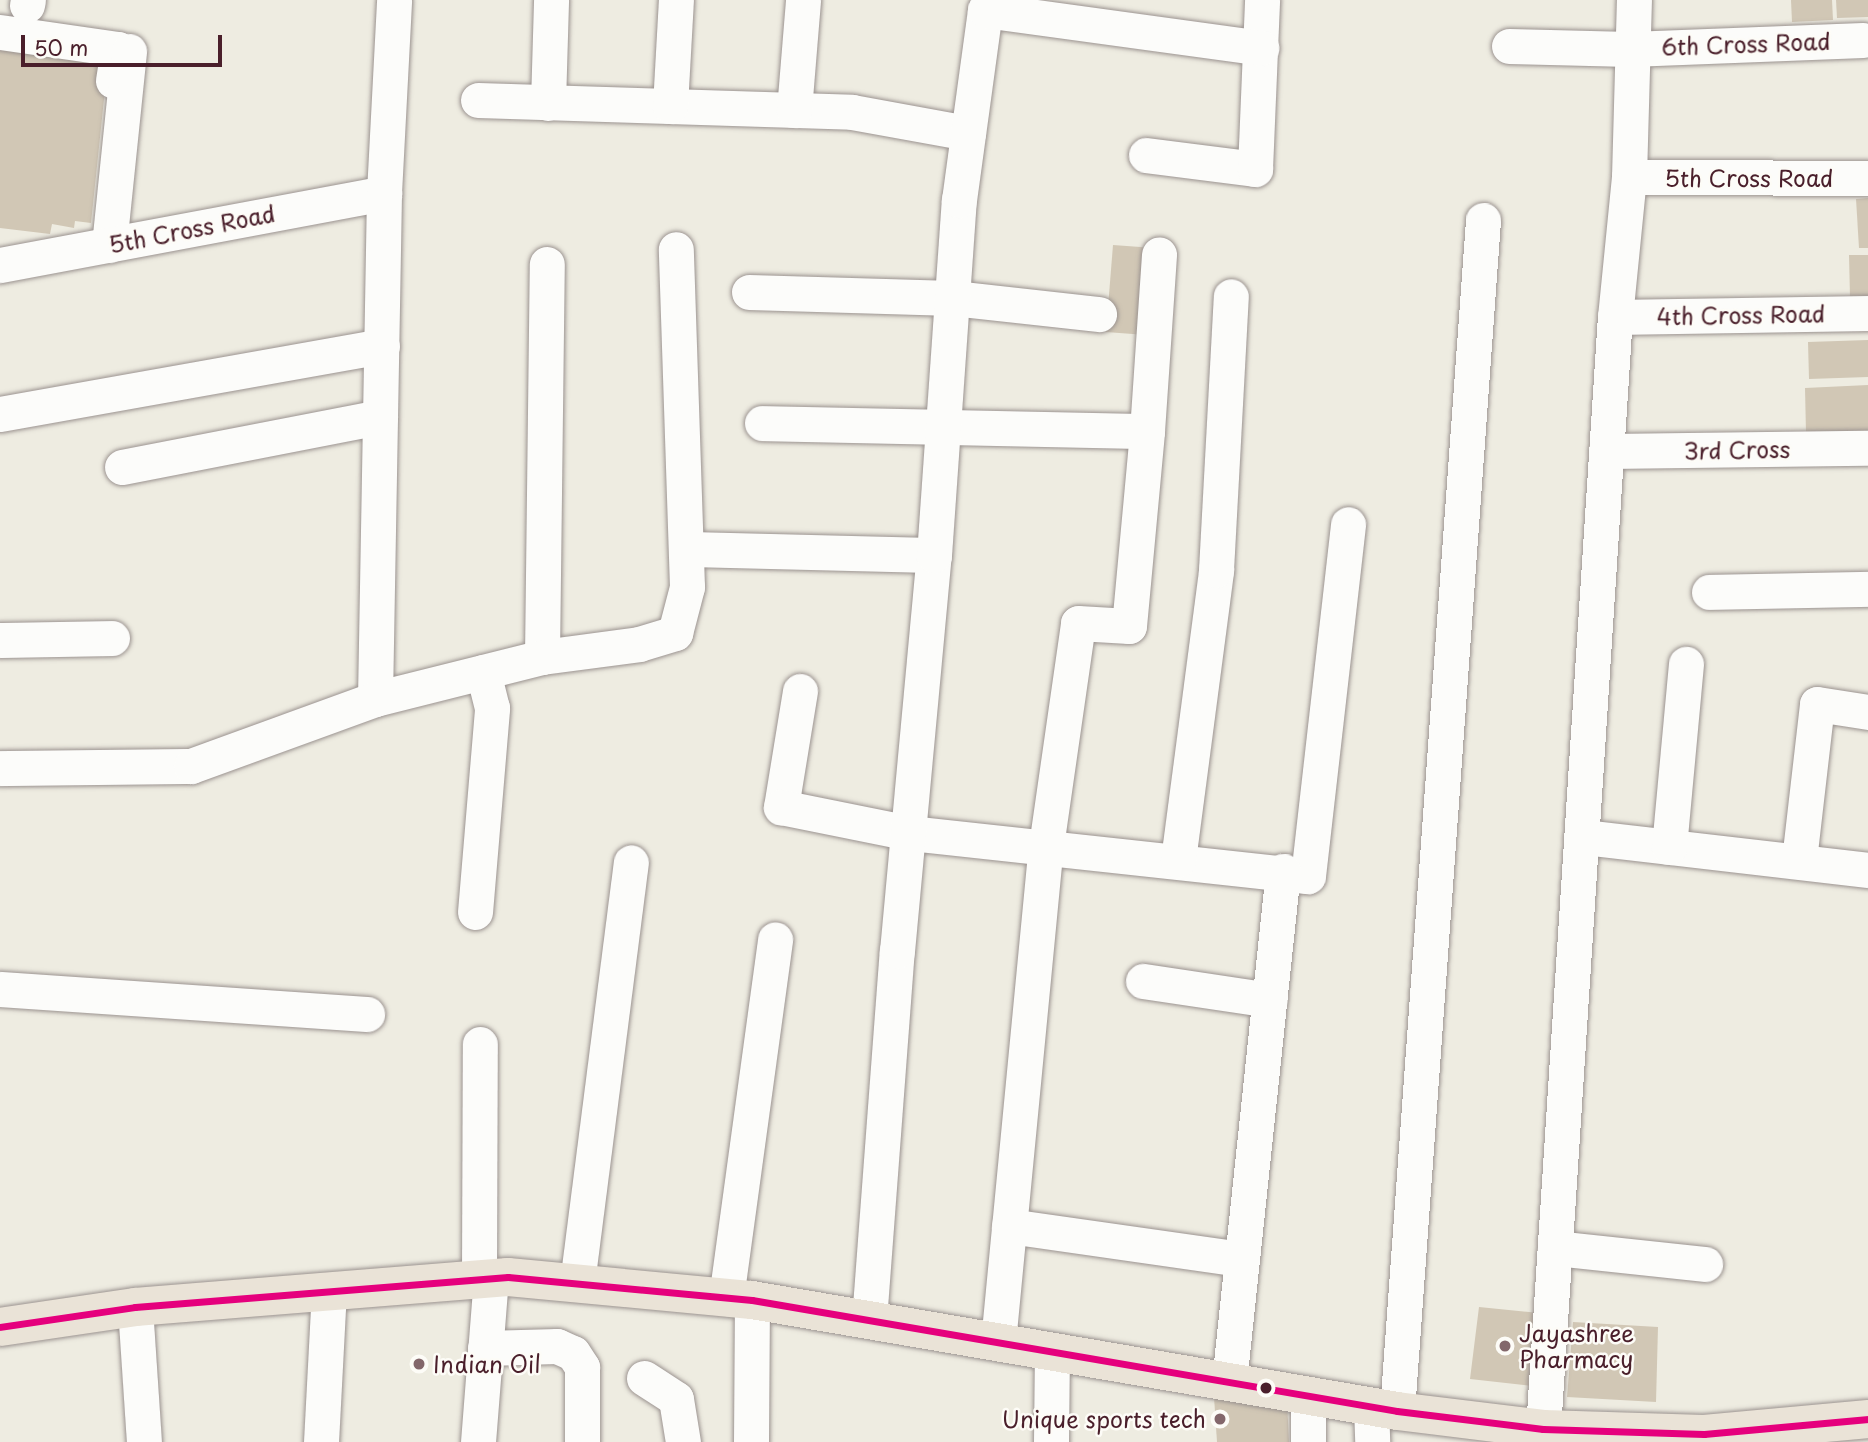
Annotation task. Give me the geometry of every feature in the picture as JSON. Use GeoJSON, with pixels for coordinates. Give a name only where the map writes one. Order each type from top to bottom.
{"type":"FeatureCollection","features":[{"type":"Feature","properties":{"kind":"main road"},"geometry":{"type":"LineString","coordinates":[[0,1327],[135,1307],[494,1278],[578,1283],[739,1299],[1308,1396],[1380,1420],[1650,1437],[1733,1437],[1868,1419]]}},
{"type":"Feature","properties":{"kind":"street"},"geometry":{"type":"LineString","coordinates":[[375,699],[384,192],[394,0]]}},
{"type":"Feature","properties":{"kind":"street"},"geometry":{"type":"LineString","coordinates":[[548,103],[551,0]]}},
{"type":"Feature","properties":{"kind":"street"},"geometry":{"type":"LineString","coordinates":[[670,106],[676,0]]}},
{"type":"Feature","properties":{"kind":"street"},"geometry":{"type":"LineString","coordinates":[[794,110],[803,0]]}},
{"type":"Feature","properties":{"kind":"street"},"geometry":{"type":"LineString","coordinates":[[1146,155],[1255,169],[1262,0]]}},
{"type":"Feature","properties":{"kind":"street"},"geometry":{"type":"LineString","coordinates":[[1543,1429],[1615,317],[1629,177],[1630,49],[1634,0]]}},
{"type":"Feature","properties":{"kind":"street"},"geometry":{"type":"LineString","coordinates":[[869,1320],[897,951],[934,555],[959,200],[985,10],[1261,48]]}},
{"type":"Feature","properties":{"kind":"street"},"geometry":{"type":"LineString","coordinates":[[0,32],[118,49],[119,141],[109,245]]}},
{"type":"Feature","properties":{"kind":"street","name":"6th Cross Road"},"geometry":{"type":"LineString","coordinates":[[1509,46],[1630,49],[1863,40]]}},
{"type":"Feature","properties":{"kind":"street"},"geometry":{"type":"LineString","coordinates":[[118,94],[129,51]]}},
{"type":"Feature","properties":{"kind":"street"},"geometry":{"type":"LineString","coordinates":[[478,100],[852,112],[968,133]]}},
{"type":"Feature","properties":{"kind":"street","name":"5th Cross Road"},"geometry":{"type":"LineString","coordinates":[[1629,177],[1868,178]]}},
{"type":"Feature","properties":{"kind":"street","name":"5th Cross Road"},"geometry":{"type":"LineString","coordinates":[[0,265],[384,192]]}},
{"type":"Feature","properties":{"kind":"street"},"geometry":{"type":"LineString","coordinates":[[1380,1420],[1483,220]]}},
{"type":"Feature","properties":{"kind":"street"},"geometry":{"type":"LineString","coordinates":[[0,768],[191,766],[375,699],[542,657],[639,644],[675,633],[687,587],[676,249]]}},
{"type":"Feature","properties":{"kind":"street"},"geometry":{"type":"LineString","coordinates":[[998,1342],[1046,846],[1078,623],[1129,626],[1147,430],[1159,254]]}},
{"type":"Feature","properties":{"kind":"street"},"geometry":{"type":"LineString","coordinates":[[542,657],[547,264]]}},
{"type":"Feature","properties":{"kind":"street"},"geometry":{"type":"LineString","coordinates":[[749,292],[953,298],[1099,314]]}},
{"type":"Feature","properties":{"kind":"street"},"geometry":{"type":"LineString","coordinates":[[1178,860],[1216,570],[1231,296]]}},
{"type":"Feature","properties":{"kind":"street","name":"4th Cross Road"},"geometry":{"type":"LineString","coordinates":[[1615,317],[1868,313]]}},
{"type":"Feature","properties":{"kind":"street"},"geometry":{"type":"LineString","coordinates":[[0,414],[382,346]]}},
{"type":"Feature","properties":{"kind":"street"},"geometry":{"type":"LineString","coordinates":[[122,467],[380,417]]}},
{"type":"Feature","properties":{"kind":"street"},"geometry":{"type":"LineString","coordinates":[[762,423],[1147,430]]}},
{"type":"Feature","properties":{"kind":"street","name":"3rd Cross"},"geometry":{"type":"LineString","coordinates":[[1606,451],[1868,449]]}},
{"type":"Feature","properties":{"kind":"street"},"geometry":{"type":"LineString","coordinates":[[800,691],[781,807],[910,833],[1283,871],[1308,876],[1348,524]]}},
{"type":"Feature","properties":{"kind":"street"},"geometry":{"type":"LineString","coordinates":[[687,549],[934,555]]}},
{"type":"Feature","properties":{"kind":"street"},"geometry":{"type":"LineString","coordinates":[[1709,592],[1868,589]]}},
{"type":"Feature","properties":{"kind":"street"},"geometry":{"type":"LineString","coordinates":[[0,640],[112,638]]}},
{"type":"Feature","properties":{"kind":"street"},"geometry":{"type":"LineString","coordinates":[[1670,846],[1686,664]]}},
{"type":"Feature","properties":{"kind":"street"},"geometry":{"type":"LineString","coordinates":[[475,912],[492,708],[483,672]]}},
{"type":"Feature","properties":{"kind":"street"},"geometry":{"type":"LineString","coordinates":[[1799,860],[1817,704],[1868,712]]}},
{"type":"Feature","properties":{"kind":"street"},"geometry":{"type":"LineString","coordinates":[[1583,837],[1868,870]]}},
{"type":"Feature","properties":{"kind":"street"},"geometry":{"type":"LineString","coordinates":[[578,1283],[631,862]]}},
{"type":"Feature","properties":{"kind":"street"},"geometry":{"type":"LineString","coordinates":[[1229,1382],[1283,871]]}},
{"type":"Feature","properties":{"kind":"street"},"geometry":{"type":"LineString","coordinates":[[751,1442],[739,1299],[775,939]]}},
{"type":"Feature","properties":{"kind":"street"},"geometry":{"type":"LineString","coordinates":[[1143,981],[1270,1000]]}},
{"type":"Feature","properties":{"kind":"street"},"geometry":{"type":"LineString","coordinates":[[0,989],[367,1014]]}},
{"type":"Feature","properties":{"kind":"street"},"geometry":{"type":"LineString","coordinates":[[478,1442],[497,1348],[480,1044]]}},
{"type":"Feature","properties":{"kind":"street"},"geometry":{"type":"LineString","coordinates":[[1009,1226],[1242,1259]]}},
{"type":"Feature","properties":{"kind":"street"},"geometry":{"type":"LineString","coordinates":[[1555,1248],[1705,1264]]}},
{"type":"Feature","properties":{"kind":"street"},"geometry":{"type":"LineString","coordinates":[[321,1442],[329,1291]]}},
{"type":"Feature","properties":{"kind":"street"},"geometry":{"type":"LineString","coordinates":[[135,1307],[144,1442]]}},
{"type":"Feature","properties":{"kind":"street"},"geometry":{"type":"LineString","coordinates":[[497,1348],[557,1346],[573,1353],[582,1367],[582,1442]]}},
{"type":"Feature","properties":{"kind":"street"},"geometry":{"type":"LineString","coordinates":[[1051,1442],[1052,1352]]}},
{"type":"Feature","properties":{"kind":"street"},"geometry":{"type":"LineString","coordinates":[[644,1378],[676,1399],[683,1442]]}},
{"type":"Feature","properties":{"kind":"street"},"geometry":{"type":"LineString","coordinates":[[1308,1396],[1308,1442]]}},
{"type":"Feature","properties":{"kind":"building"},"geometry":{"type":"Polygon","coordinates":[[[1791,0],[1832,0],[1833,20],[1792,22],[1791,0]]]}},
{"type":"Feature","properties":{"kind":"building"},"geometry":{"type":"Polygon","coordinates":[[[1836,0],[1868,0],[1868,17],[1837,18],[1836,0]]]}},
{"type":"Feature","properties":{"kind":"building"},"geometry":{"type":"Polygon","coordinates":[[[0,44],[108,61],[91,223],[75,221],[74,228],[52,224],[50,234],[0,228],[0,44]]]}},
{"type":"Feature","properties":{"kind":"building"},"geometry":{"type":"Polygon","coordinates":[[[1868,198],[1868,248],[1859,248],[1856,199],[1868,198]]]}},
{"type":"Feature","properties":{"kind":"building"},"geometry":{"type":"Polygon","coordinates":[[[1113,245],[1154,248],[1146,335],[1106,332],[1113,245]]]}},
{"type":"Feature","properties":{"kind":"building"},"geometry":{"type":"Polygon","coordinates":[[[1849,255],[1868,255],[1868,296],[1850,297],[1849,255]]]}},
{"type":"Feature","properties":{"kind":"building"},"geometry":{"type":"Polygon","coordinates":[[[1868,340],[1868,377],[1809,379],[1808,342],[1868,340]]]}},
{"type":"Feature","properties":{"kind":"building"},"geometry":{"type":"Polygon","coordinates":[[[1868,385],[1868,431],[1806,433],[1805,388],[1868,385]]]}},
{"type":"Feature","properties":{"kind":"building","name":"Jayashree Pharmacy"},"geometry":{"type":"Polygon","coordinates":[[[1479,1307],[1539,1313],[1532,1386],[1470,1379],[1479,1307]]]}},
{"type":"Feature","properties":{"kind":"building"},"geometry":{"type":"Polygon","coordinates":[[[1573,1322],[1658,1327],[1656,1402],[1567,1397],[1573,1322]]]}},
{"type":"Feature","properties":{"kind":"building"},"geometry":{"type":"Polygon","coordinates":[[[1214,1397],[1287,1401],[1289,1442],[1217,1442],[1214,1397]]]}},
{"type":"Feature","properties":{"kind":"transit line"},"geometry":{"type":"LineString","coordinates":[[0,1327],[135,1307],[508,1277],[752,1300],[1397,1411],[1543,1429],[1704,1434],[1868,1419]]}},
{"type":"Feature","properties":{"kind":"place","name":"Jayashree Pharmacy"},"geometry":{"type":"Point","coordinates":[1505,1346]}},
{"type":"Feature","properties":{"kind":"place","name":"Indian Oil"},"geometry":{"type":"Point","coordinates":[419,1364]}},
{"type":"Feature","properties":{"kind":"place","name":"Unique sports tech"},"geometry":{"type":"Point","coordinates":[1220,1419]}}]}
